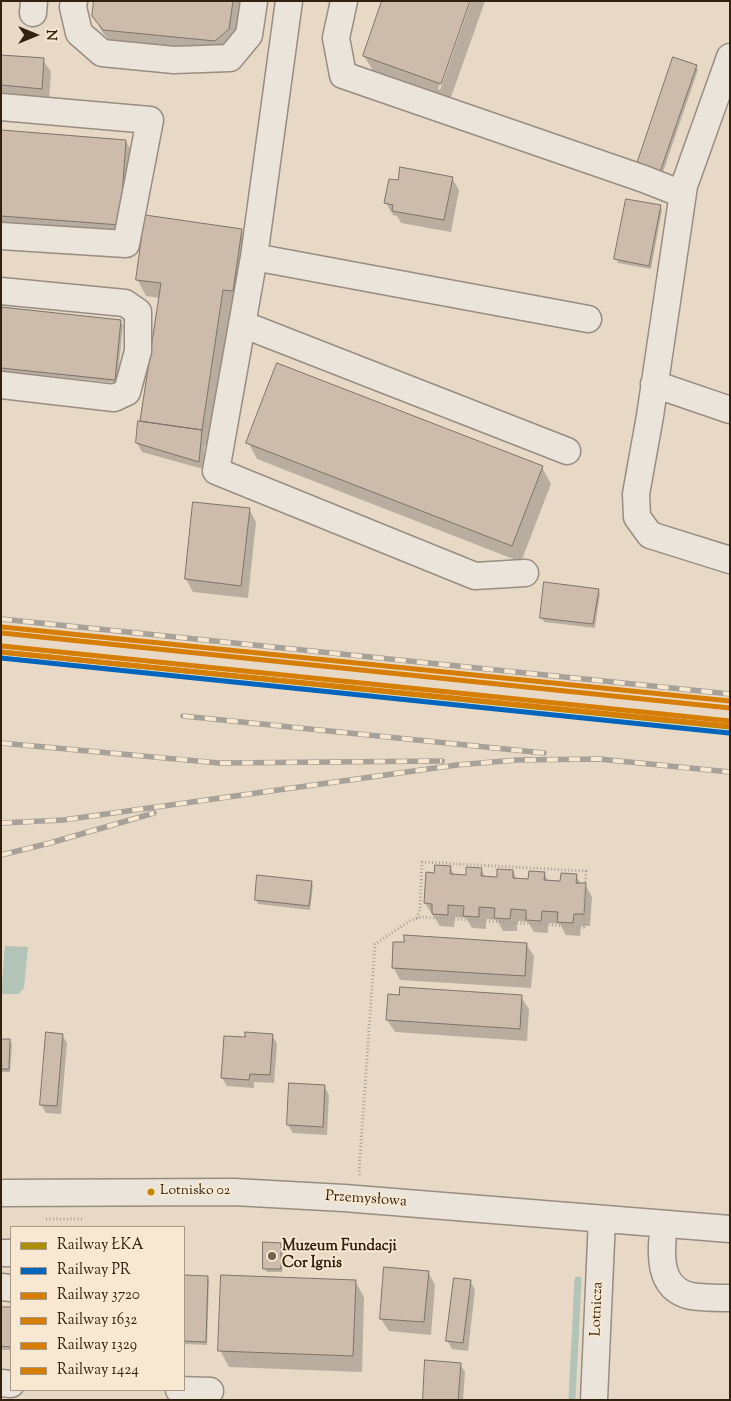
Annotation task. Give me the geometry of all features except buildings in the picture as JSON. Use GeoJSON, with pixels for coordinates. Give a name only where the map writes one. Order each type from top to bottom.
{"type":"FeatureCollection","features":[{"type":"Feature","properties":{"kind":"street"},"geometry":{"type":"LineString","coordinates":[[74,1],[73,7],[79,33],[102,53],[174,60],[230,58],[249,35],[254,1]]}},
{"type":"Feature","properties":{"kind":"street"},"geometry":{"type":"LineString","coordinates":[[289,1],[254,257],[216,471],[475,576],[525,574]]}},
{"type":"Feature","properties":{"kind":"street"},"geometry":{"type":"LineString","coordinates":[[344,1],[336,38],[343,75],[644,179],[682,194]]}},
{"type":"Feature","properties":{"kind":"street"},"geometry":{"type":"LineString","coordinates":[[730,56],[682,194],[636,494],[637,517],[650,536],[730,560]]}},
{"type":"Feature","properties":{"kind":"street"},"geometry":{"type":"LineString","coordinates":[[1,106],[150,120],[126,244],[1,236]]}},
{"type":"Feature","properties":{"kind":"street"},"geometry":{"type":"LineString","coordinates":[[254,257],[588,319]]}},
{"type":"Feature","properties":{"kind":"street"},"geometry":{"type":"LineString","coordinates":[[1,291],[124,303],[138,312],[138,351],[127,392],[114,398],[1,386]]}},
{"type":"Feature","properties":{"kind":"street"},"geometry":{"type":"LineString","coordinates":[[242,324],[567,451]]}},
{"type":"Feature","properties":{"kind":"street"},"geometry":{"type":"LineString","coordinates":[[654,384],[730,410]]}},
{"type":"Feature","properties":{"kind":"street","name":"Przemysłowa"},"geometry":{"type":"LineString","coordinates":[[1,1193],[234,1192],[370,1199],[730,1229]]}},
{"type":"Feature","properties":{"kind":"street","name":"Lotnicza"},"geometry":{"type":"LineString","coordinates":[[594,1400],[602,1219]]}},
{"type":"Feature","properties":{"kind":"street"},"geometry":{"type":"LineString","coordinates":[[664,1224],[663,1271],[671,1283],[684,1293],[692,1296],[730,1298]]}},
{"type":"Feature","properties":{"kind":"street"},"geometry":{"type":"LineString","coordinates":[[185,1390],[210,1391]]}},
{"type":"Feature","properties":{"kind":"path"},"geometry":{"type":"LineString","coordinates":[[370,1199],[372,1186],[366,1186],[359,1172],[375,944],[411,920],[422,917],[584,926],[586,871],[422,862],[418,918]]}},
{"type":"Feature","properties":{"kind":"shaded area"},"geometry":{"type":"Polygon","coordinates":[[[5,946],[28,947],[24,988],[19,994],[1,994],[5,946]]]}},
{"type":"Feature","properties":{"kind":"waterway"},"geometry":{"type":"LineString","coordinates":[[572,1400],[578,1280]]}},
{"type":"Feature","properties":{"kind":"railway"},"geometry":{"type":"LineString","coordinates":[[1,619],[730,694]]}},
{"type":"Feature","properties":{"kind":"railway"},"geometry":{"type":"LineString","coordinates":[[183,716],[544,753]]}},
{"type":"Feature","properties":{"kind":"railway"},"geometry":{"type":"LineString","coordinates":[[1,743],[219,763],[442,761]]}},
{"type":"Feature","properties":{"kind":"railway"},"geometry":{"type":"LineString","coordinates":[[1,823],[63,820],[457,765],[517,760],[599,759],[730,772]]}},
{"type":"Feature","properties":{"kind":"railway"},"geometry":{"type":"LineString","coordinates":[[1,855],[154,813]]}},
{"type":"Feature","properties":{"kind":"rail line","name":"1424"},"geometry":{"type":"LineString","coordinates":[[2,627],[730,701]]}},
{"type":"Feature","properties":{"kind":"rail line","name":"1632"},"geometry":{"type":"LineString","coordinates":[[2,633],[730,708]]}},
{"type":"Feature","properties":{"kind":"rail line","name":"3720"},"geometry":{"type":"LineString","coordinates":[[2,646],[730,721]]}},
{"type":"Feature","properties":{"kind":"rail line","name":"ŁKA"},"geometry":{"type":"LineString","coordinates":[[1,652],[730,727]]}},
{"type":"Feature","properties":{"kind":"rail line","name":"1329"},"geometry":{"type":"LineString","coordinates":[[1,652],[729,726]]}},
{"type":"Feature","properties":{"kind":"rail line","name":"PR"},"geometry":{"type":"LineString","coordinates":[[1,658],[729,733]]}},
{"type":"Feature","properties":{"kind":"place","name":"Lotnisko 02"},"geometry":{"type":"Point","coordinates":[151,1192]}},
{"type":"Feature","properties":{"kind":"place","name":"Muzeum Fundacji Cor Ignis"},"geometry":{"type":"Point","coordinates":[272,1256]}}]}
